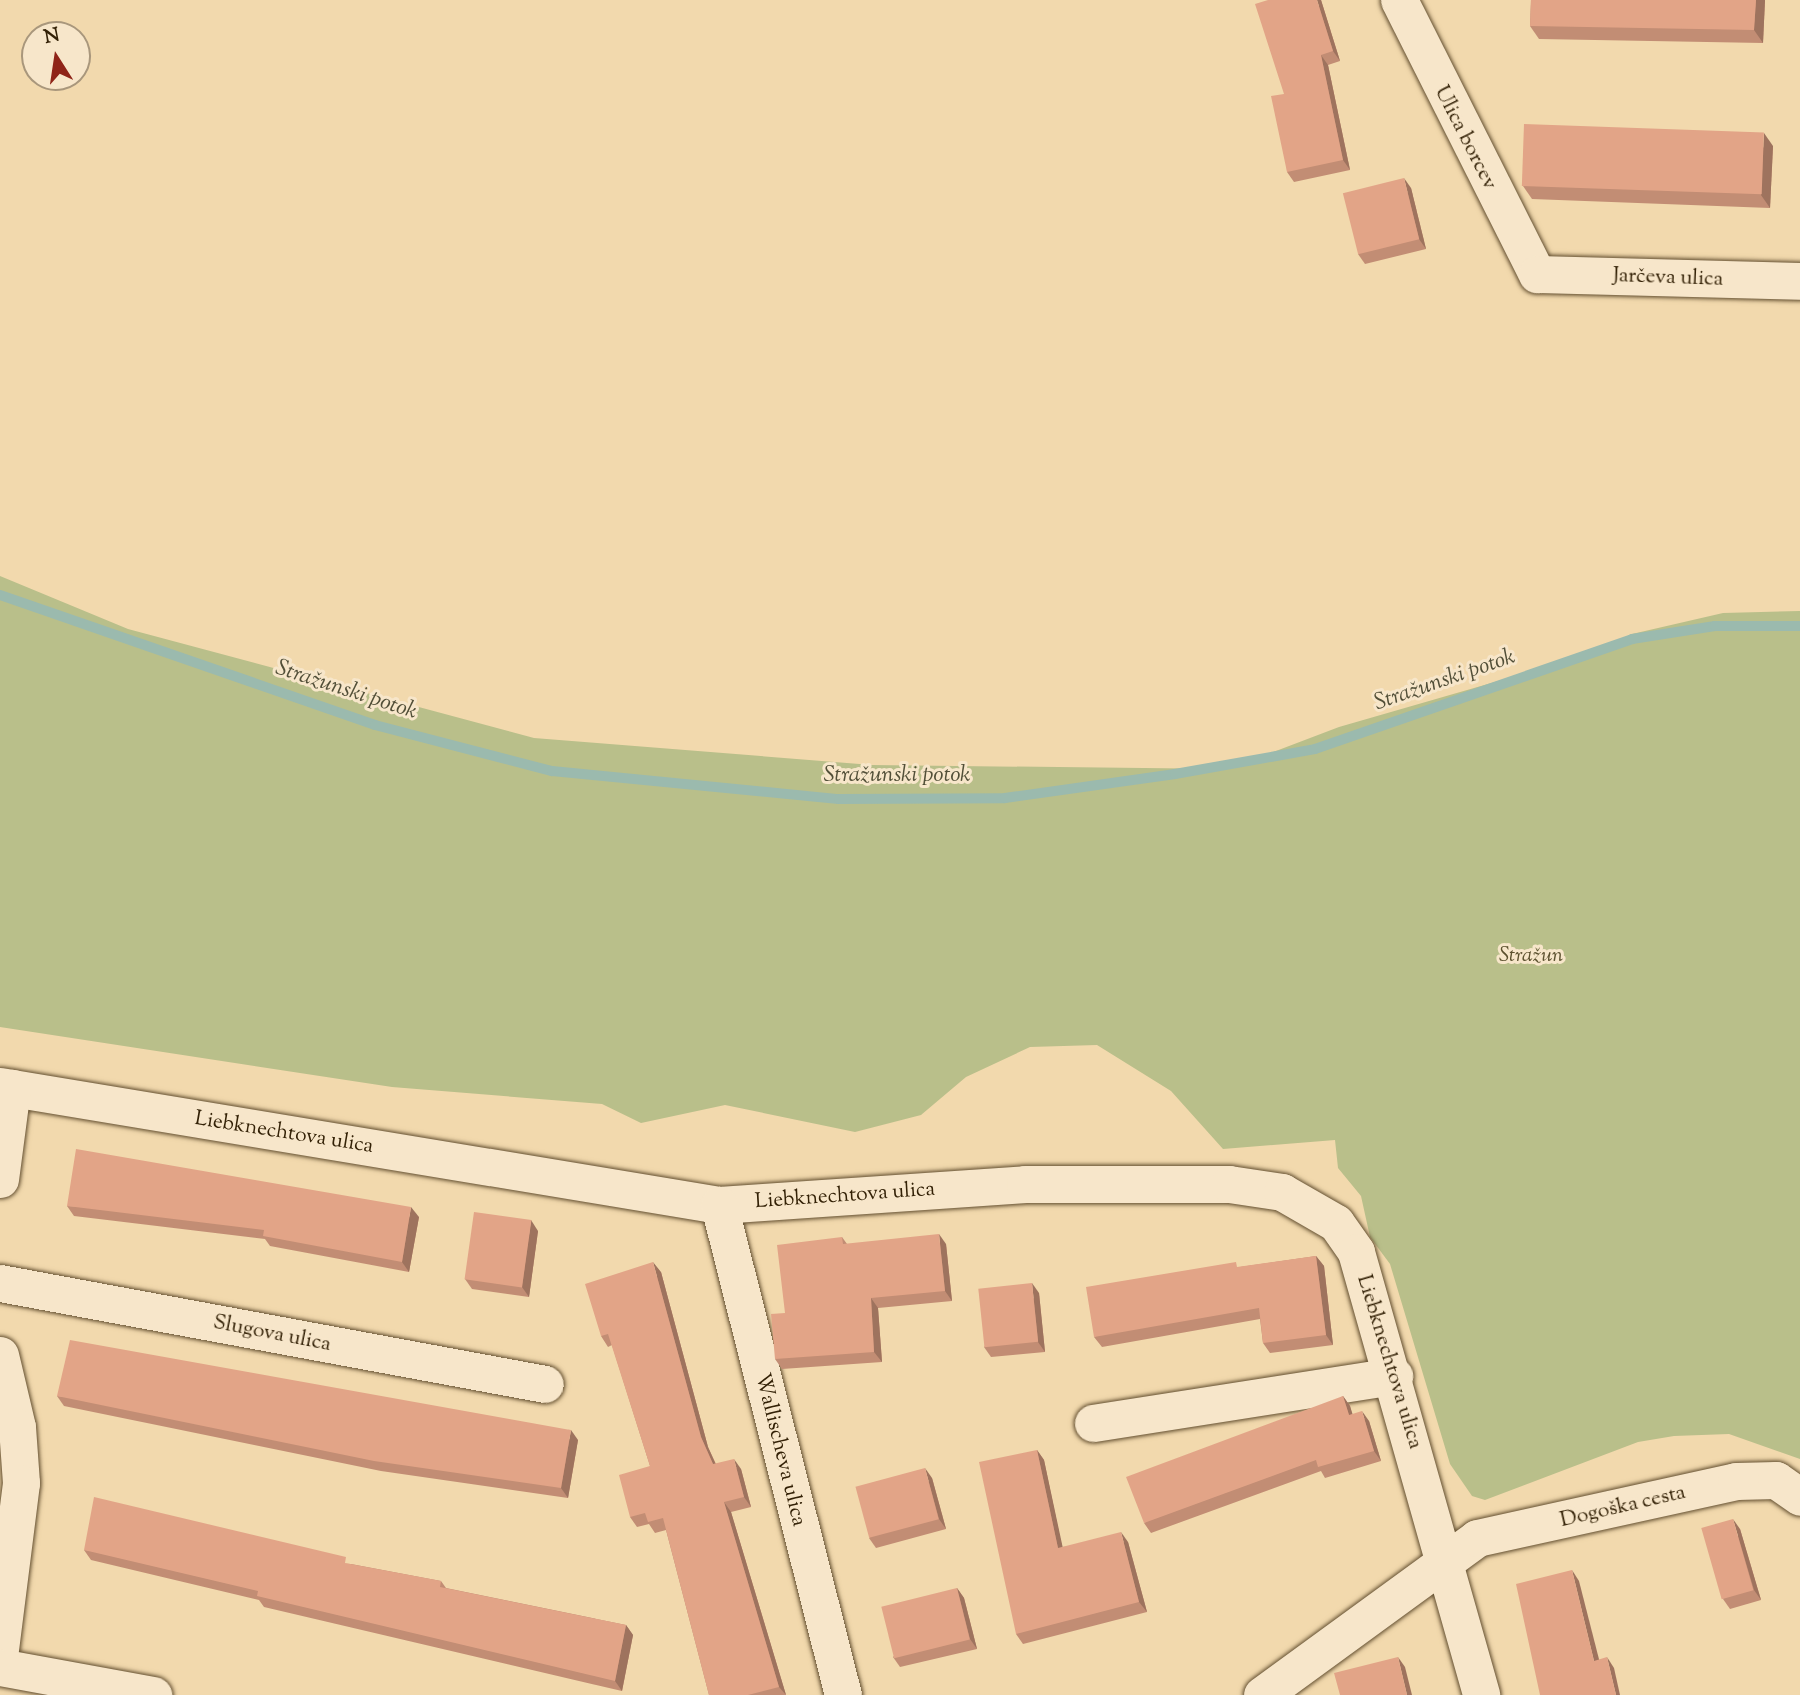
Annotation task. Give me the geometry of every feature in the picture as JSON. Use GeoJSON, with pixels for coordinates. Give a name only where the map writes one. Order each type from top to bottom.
{"type":"FeatureCollection","features":[{"type":"Feature","properties":{"kind":"street","name":"Ulica borcev"},"geometry":{"type":"LineString","coordinates":[[1399,0],[1537,274]]}},
{"type":"Feature","properties":{"kind":"street","name":"Jarčeva ulica"},"geometry":{"type":"LineString","coordinates":[[1537,274],[1800,281]]}},
{"type":"Feature","properties":{"kind":"street"},"geometry":{"type":"LineString","coordinates":[[0,1179],[6,1087]]}},
{"type":"Feature","properties":{"kind":"street","name":"Liebknechtova ulica"},"geometry":{"type":"LineString","coordinates":[[6,1087],[719,1205],[1025,1184],[1229,1184],[1282,1192],[1336,1223],[1356,1252],[1446,1558],[1481,1695]]}},
{"type":"Feature","properties":{"kind":"street","name":"Wallischeva ulica"},"geometry":{"type":"LineString","coordinates":[[719,1205],[843,1695]]}},
{"type":"Feature","properties":{"kind":"street","name":"Slugova ulica"},"geometry":{"type":"LineString","coordinates":[[0,1283],[545,1384]]}},
{"type":"Feature","properties":{"kind":"street"},"geometry":{"type":"LineString","coordinates":[[0,1355],[17,1427],[21,1483],[0,1649]]}},
{"type":"Feature","properties":{"kind":"street"},"geometry":{"type":"LineString","coordinates":[[1093,1423],[1394,1376]]}},
{"type":"Feature","properties":{"kind":"street","name":"Dogoška cesta"},"geometry":{"type":"LineString","coordinates":[[1262,1695],[1446,1558],[1477,1538],[1736,1481],[1776,1480],[1800,1497]]}},
{"type":"Feature","properties":{"kind":"street"},"geometry":{"type":"LineString","coordinates":[[0,1668],[153,1695]]}},
{"type":"Feature","properties":{"kind":"green space","name":"Stražun"},"geometry":{"type":"Polygon","coordinates":[[[0,576],[128,629],[534,738],[872,765],[1229,769],[1339,727],[1581,657],[1632,634],[1723,613],[1800,611],[1800,1459],[1729,1434],[1674,1436],[1638,1442],[1485,1500],[1472,1496],[1450,1464],[1390,1264],[1370,1237],[1361,1196],[1338,1168],[1335,1140],[1223,1149],[1171,1091],[1097,1045],[1030,1047],[966,1077],[921,1115],[855,1132],[725,1105],[641,1123],[602,1104],[392,1087],[0,1027],[0,576]]]}},
{"type":"Feature","properties":{"kind":"building"},"geometry":{"type":"Polygon","coordinates":[[[1268,0],[1317,0],[1333,51],[1321,55],[1343,160],[1287,172],[1271,96],[1284,94],[1255,4],[1268,0]]]}},
{"type":"Feature","properties":{"kind":"building"},"geometry":{"type":"Polygon","coordinates":[[[1531,0],[1756,0],[1754,30],[1530,26],[1531,0]]]}},
{"type":"Feature","properties":{"kind":"building"},"geometry":{"type":"Polygon","coordinates":[[[1524,124],[1764,132],[1762,194],[1522,186],[1524,124]]]}},
{"type":"Feature","properties":{"kind":"building"},"geometry":{"type":"Polygon","coordinates":[[[1404,178],[1419,239],[1358,254],[1343,193],[1404,178]]]}},
{"type":"Feature","properties":{"kind":"building"},"geometry":{"type":"Polygon","coordinates":[[[76,1149],[411,1207],[402,1262],[263,1236],[264,1230],[67,1206],[76,1149]]]}},
{"type":"Feature","properties":{"kind":"building"},"geometry":{"type":"Polygon","coordinates":[[[474,1212],[531,1220],[522,1287],[465,1279],[474,1212]]]}},
{"type":"Feature","properties":{"kind":"building"},"geometry":{"type":"Polygon","coordinates":[[[939,1234],[945,1291],[871,1298],[874,1352],[775,1359],[771,1314],[785,1313],[777,1245],[842,1237],[843,1244],[939,1234]]]}},
{"type":"Feature","properties":{"kind":"building"},"geometry":{"type":"Polygon","coordinates":[[[1316,1256],[1326,1335],[1263,1343],[1259,1308],[1094,1337],[1086,1287],[1236,1262],[1237,1267],[1316,1256]]]}},
{"type":"Feature","properties":{"kind":"building"},"geometry":{"type":"Polygon","coordinates":[[[653,1262],[701,1437],[713,1464],[734,1459],[744,1497],[724,1502],[779,1687],[748,1695],[709,1695],[663,1518],[648,1522],[645,1513],[630,1517],[619,1475],[650,1466],[608,1334],[601,1336],[585,1284],[653,1262]]]}},
{"type":"Feature","properties":{"kind":"building"},"geometry":{"type":"Polygon","coordinates":[[[1032,1283],[1038,1342],[984,1347],[978,1289],[1032,1283]]]}},
{"type":"Feature","properties":{"kind":"building"},"geometry":{"type":"Polygon","coordinates":[[[70,1340],[571,1430],[561,1488],[374,1461],[57,1396],[70,1340]]]}},
{"type":"Feature","properties":{"kind":"building"},"geometry":{"type":"Polygon","coordinates":[[[1343,1396],[1349,1415],[1362,1411],[1374,1451],[1318,1467],[1316,1460],[1144,1523],[1126,1477],[1343,1396]]]}},
{"type":"Feature","properties":{"kind":"building"},"geometry":{"type":"Polygon","coordinates":[[[1037,1450],[1058,1548],[1121,1532],[1139,1602],[1016,1634],[979,1462],[1037,1450]]]}},
{"type":"Feature","properties":{"kind":"building"},"geometry":{"type":"Polygon","coordinates":[[[925,1468],[939,1519],[869,1538],[855,1487],[925,1468]]]}},
{"type":"Feature","properties":{"kind":"building"},"geometry":{"type":"Polygon","coordinates":[[[94,1497],[346,1557],[345,1563],[441,1581],[440,1587],[626,1625],[615,1681],[257,1596],[258,1591],[84,1550],[94,1497]]]}},
{"type":"Feature","properties":{"kind":"building"},"geometry":{"type":"Polygon","coordinates":[[[1733,1519],[1753,1590],[1722,1599],[1701,1528],[1733,1519]]]}},
{"type":"Feature","properties":{"kind":"building"},"geometry":{"type":"Polygon","coordinates":[[[1572,1570],[1594,1661],[1607,1657],[1616,1695],[1540,1695],[1516,1584],[1572,1570]]]}},
{"type":"Feature","properties":{"kind":"building"},"geometry":{"type":"Polygon","coordinates":[[[957,1588],[970,1639],[894,1658],[881,1607],[957,1588]]]}},
{"type":"Feature","properties":{"kind":"building"},"geometry":{"type":"Polygon","coordinates":[[[1398,1657],[1407,1695],[1340,1695],[1334,1673],[1398,1657]]]}},
{"type":"Feature","properties":{"kind":"waterway","name":"Stražunski potok"},"geometry":{"type":"LineString","coordinates":[[0,595],[375,725],[552,771],[839,799],[1005,798],[1175,774],[1315,749],[1632,639],[1715,626],[1800,626]]}}]}
